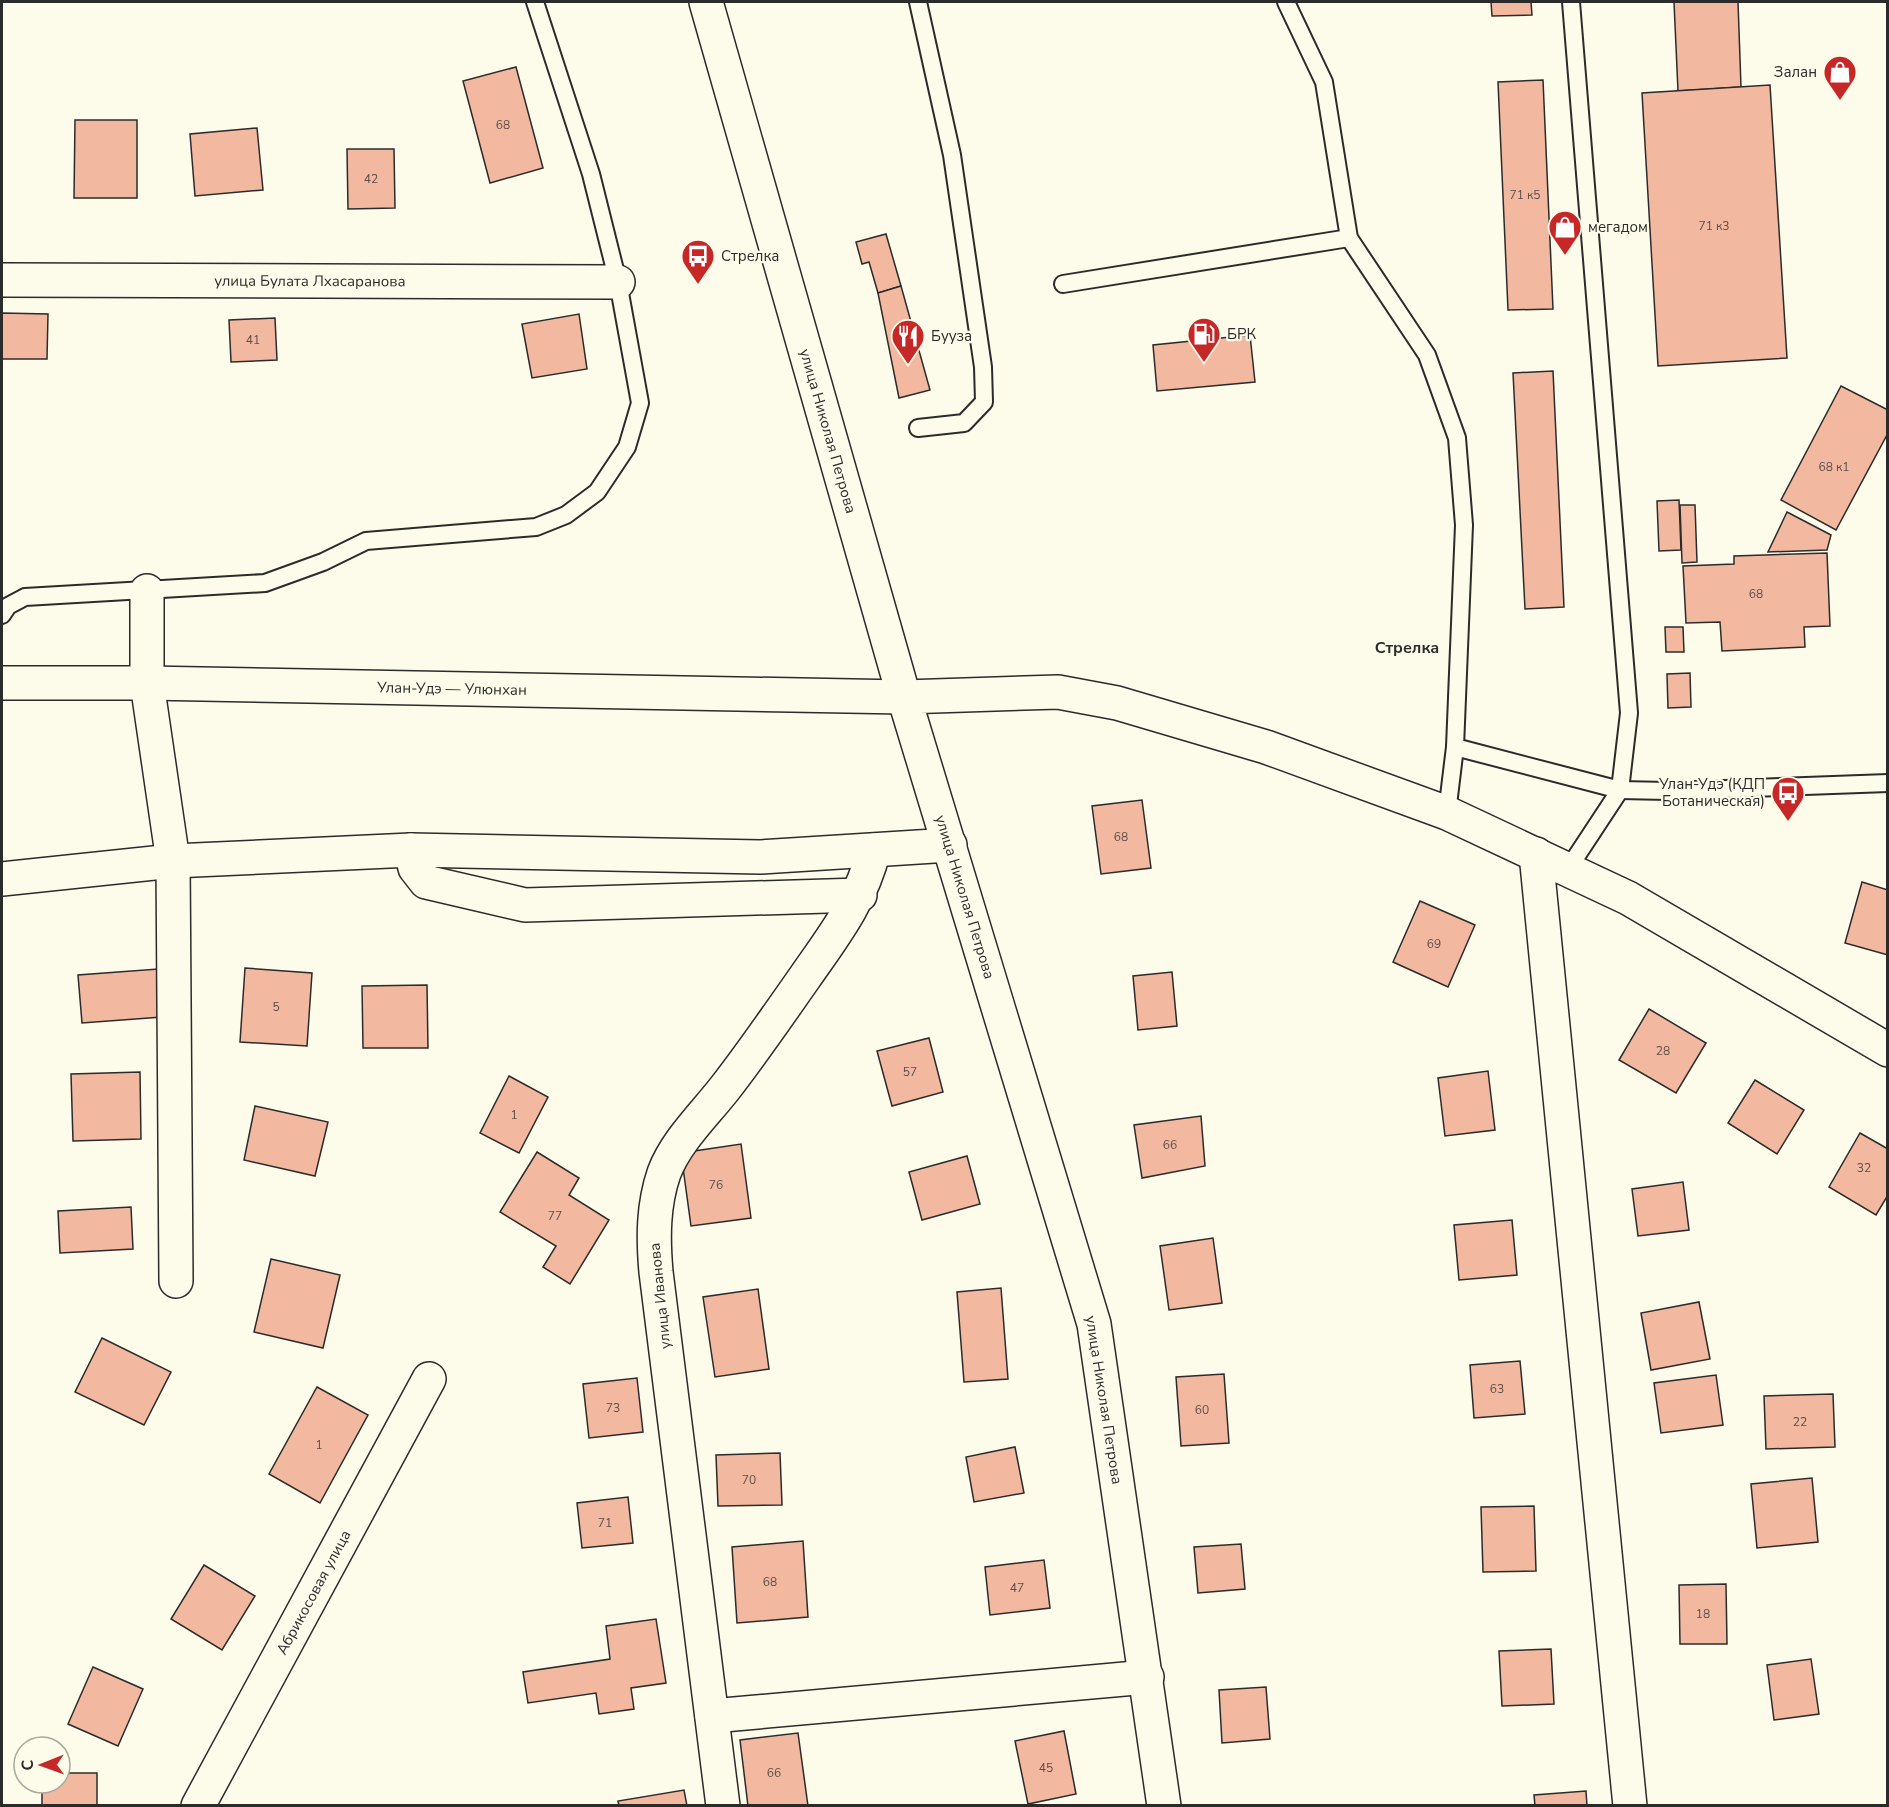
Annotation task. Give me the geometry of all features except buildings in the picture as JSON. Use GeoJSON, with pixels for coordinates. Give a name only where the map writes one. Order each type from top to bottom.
{"type":"FeatureCollection","features":[{"type":"Feature","properties":{"kind":"street","name":"улица Николая Петрова"},"geometry":{"type":"LineString","coordinates":[[706,2],[904,697],[1094,1324],[1164,1806]]}},
{"type":"Feature","properties":{"kind":"street","name":"улица Булата Лхасаранова"},"geometry":{"type":"LineString","coordinates":[[2,280],[618,282]]}},
{"type":"Feature","properties":{"kind":"street"},"geometry":{"type":"LineString","coordinates":[[147,591],[147,683],[173,861],[176,1281]]}},
{"type":"Feature","properties":{"kind":"street","name":"Улан-Удэ — Улюнхан"},"geometry":{"type":"LineString","coordinates":[[2,683],[147,683],[904,697],[1058,692],[1117,703],[1266,747],[1447,813],[1628,898],[1887,1050]]}},
{"type":"Feature","properties":{"kind":"street"},"geometry":{"type":"LineString","coordinates":[[2,879],[173,861],[411,850],[760,857],[950,845]]}},
{"type":"Feature","properties":{"kind":"street"},"geometry":{"type":"LineString","coordinates":[[411,850],[415,868],[426,882],[525,905],[860,895]]}},
{"type":"Feature","properties":{"kind":"street","name":"улица Иванова"},"geometry":{"type":"LineString","coordinates":[[723,1806],[655,1263],[654,1215],[659,1189],[673,1152],[742,1066],[850,913],[860,895],[874,850]]}},
{"type":"Feature","properties":{"kind":"street"},"geometry":{"type":"LineString","coordinates":[[1536,854],[1630,1806]]}},
{"type":"Feature","properties":{"kind":"street","name":"Абрикосовая улица"},"geometry":{"type":"LineString","coordinates":[[198,1806],[429,1379]]}},
{"type":"Feature","properties":{"kind":"street"},"geometry":{"type":"LineString","coordinates":[[712,1716],[1147,1677]]}},
{"type":"Feature","properties":{"kind":"lane"},"geometry":{"type":"LineString","coordinates":[[2,615],[8,606],[25,597],[265,583],[323,562],[366,541],[536,526],[566,515],[597,492],[627,447],[640,403],[618,282],[591,174],[535,2]]}},
{"type":"Feature","properties":{"kind":"lane"},"geometry":{"type":"LineString","coordinates":[[918,2],[952,155],[983,367],[984,402],[964,423],[918,428]]}},
{"type":"Feature","properties":{"kind":"lane"},"geometry":{"type":"LineString","coordinates":[[1286,2],[1324,82],[1348,238],[1427,356],[1457,438],[1464,525],[1455,747],[1447,813]]}},
{"type":"Feature","properties":{"kind":"lane"},"geometry":{"type":"LineString","coordinates":[[1568,869],[1620,790],[1629,713],[1571,2]]}},
{"type":"Feature","properties":{"kind":"lane"},"geometry":{"type":"LineString","coordinates":[[1063,284],[1348,238]]}},
{"type":"Feature","properties":{"kind":"lane"},"geometry":{"type":"LineString","coordinates":[[1455,747],[1620,790],[1668,791],[1887,783]]}},
{"type":"Feature","properties":{"kind":"place","name":"Залан"},"geometry":{"type":"Point","coordinates":[1840,101]}},
{"type":"Feature","properties":{"kind":"place","name":"мегадом"},"geometry":{"type":"Point","coordinates":[1565,256]}},
{"type":"Feature","properties":{"kind":"place","name":"Стрелка"},"geometry":{"type":"Point","coordinates":[698,285]}},
{"type":"Feature","properties":{"kind":"place","name":"БРК"},"geometry":{"type":"Point","coordinates":[1204,363]}},
{"type":"Feature","properties":{"kind":"place","name":"Бууза"},"geometry":{"type":"Point","coordinates":[908,365]}},
{"type":"Feature","properties":{"kind":"place","name":"Улан-Удэ (КДП Ботаническая)"},"geometry":{"type":"Point","coordinates":[1788,822]}},
{"type":"Feature","properties":{"kind":"district","name":"Стрелка"},"geometry":{"type":"Point","coordinates":[1407,647]}}]}
